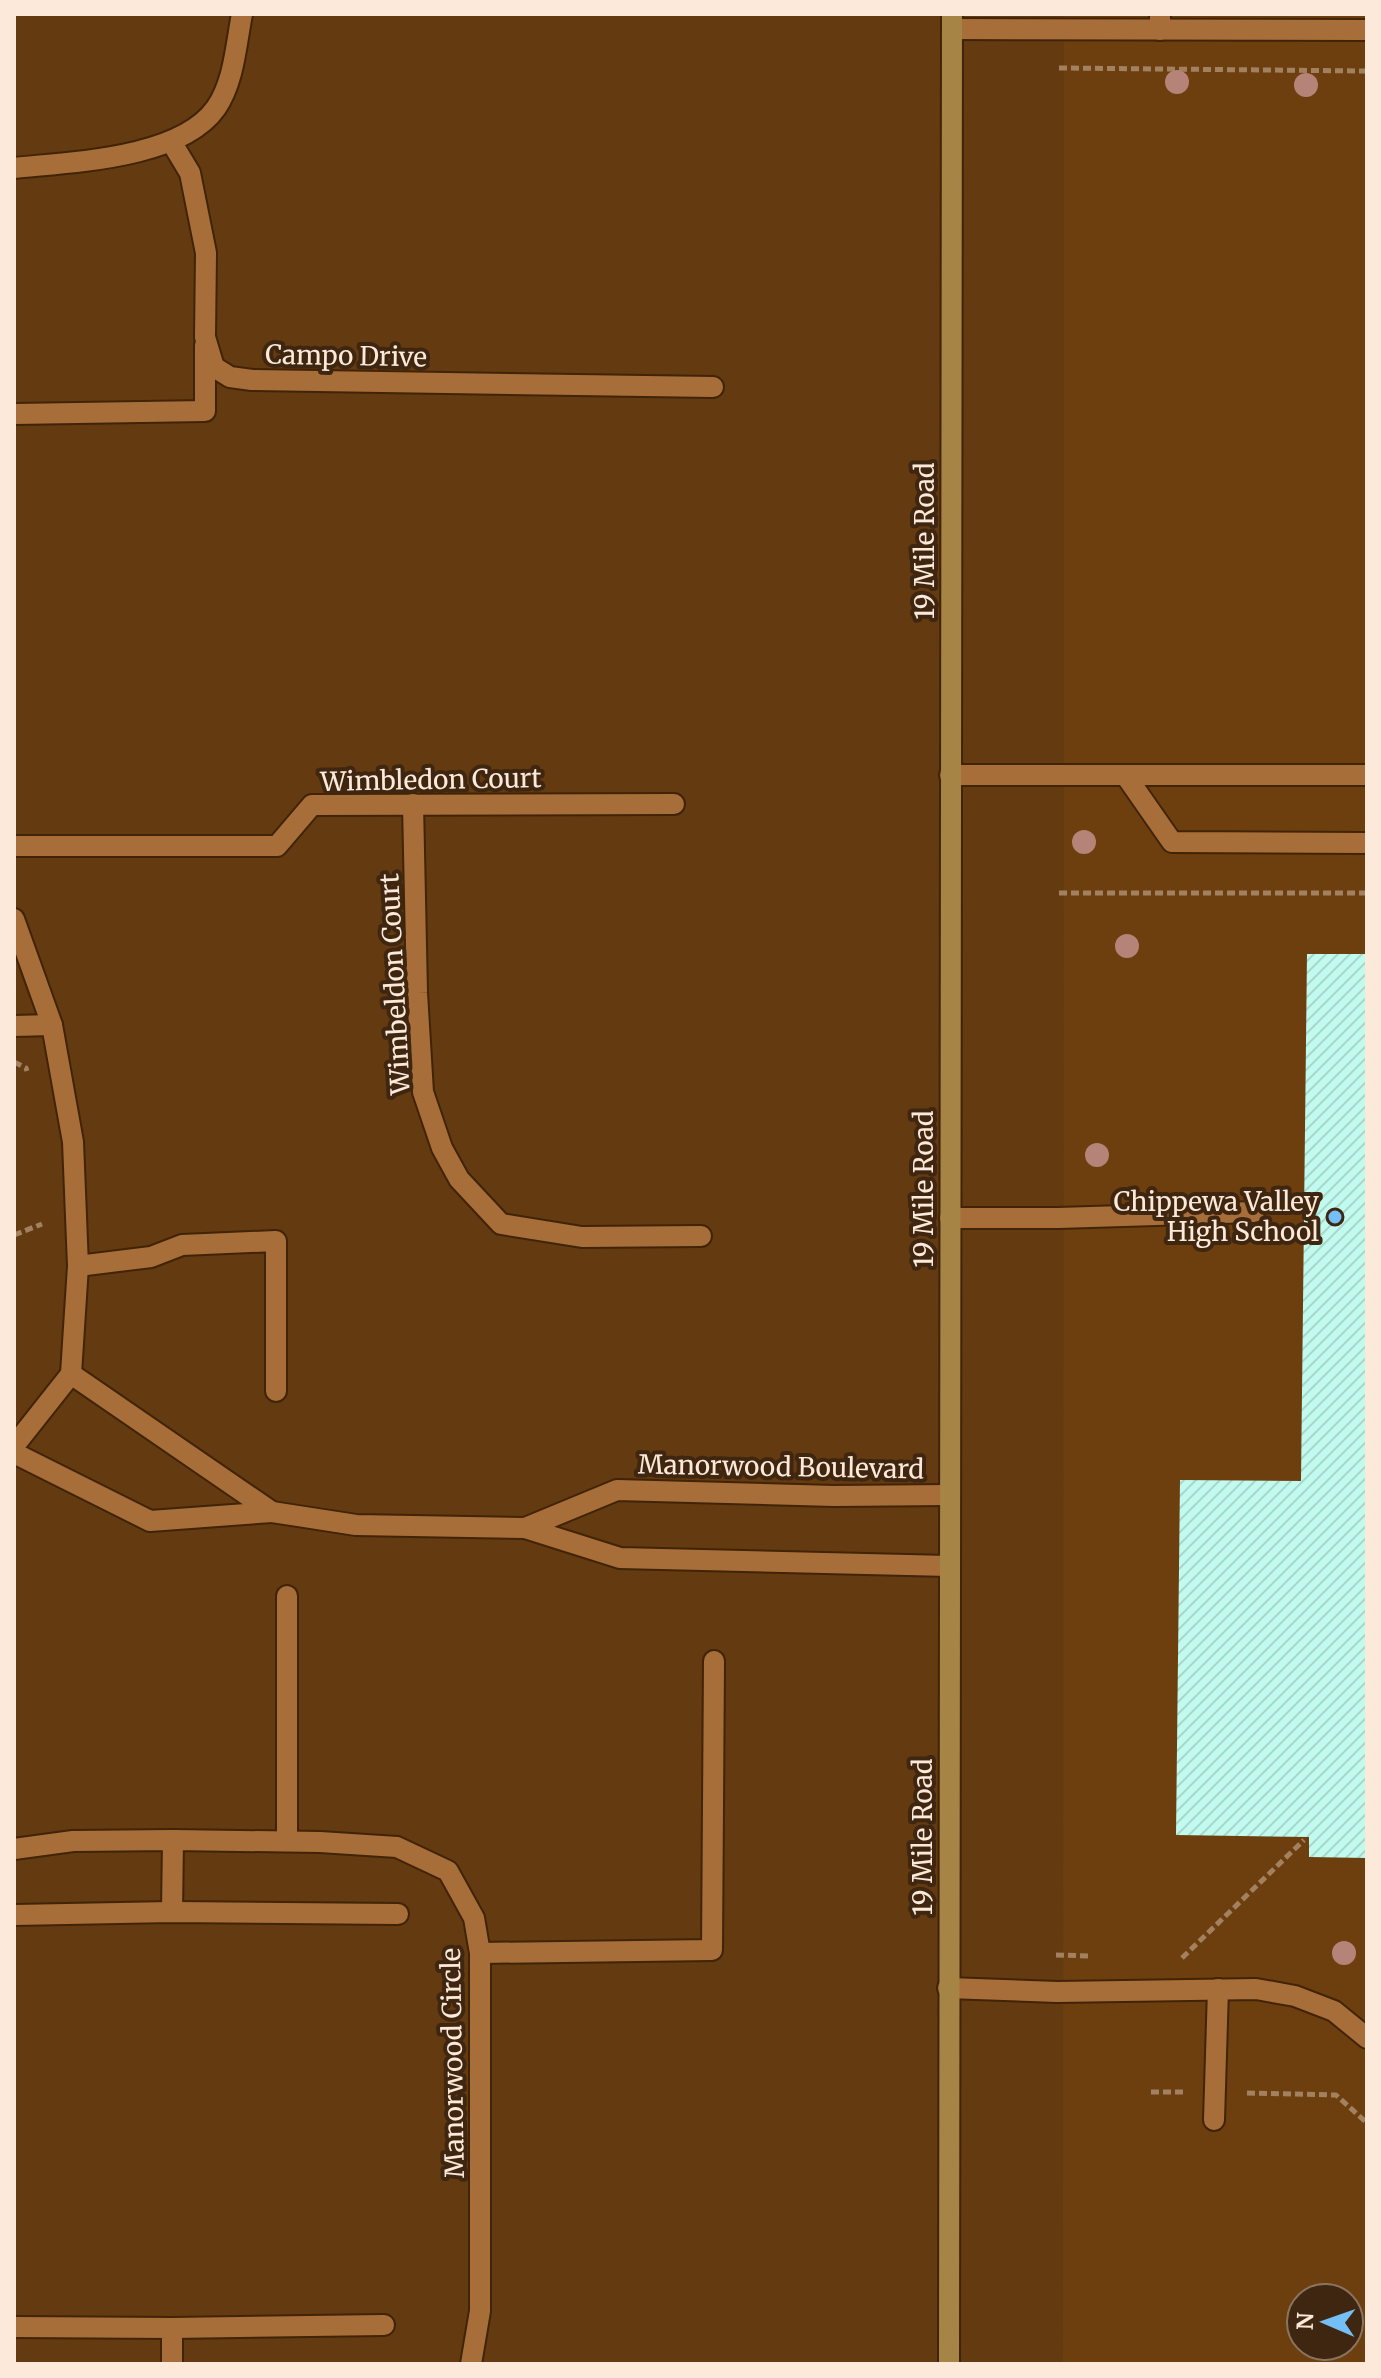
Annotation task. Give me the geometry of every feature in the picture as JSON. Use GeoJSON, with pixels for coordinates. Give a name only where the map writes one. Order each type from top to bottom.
{"type":"FeatureCollection","features":[{"type":"Feature","properties":{"kind":"street"},"geometry":{"type":"LineString","coordinates":[[14,168],[74,161],[172,143],[198,128],[216,108],[230,77],[242,14]]}},
{"type":"Feature","properties":{"kind":"street"},"geometry":{"type":"LineString","coordinates":[[952,22],[1160,22],[1367,30]]}},
{"type":"Feature","properties":{"kind":"street","name":"19 Mile Road"},"geometry":{"type":"LineString","coordinates":[[949,2364],[952,22]]}},
{"type":"Feature","properties":{"kind":"street","name":"Campo Drive"},"geometry":{"type":"LineString","coordinates":[[172,143],[190,173],[206,253],[205,337],[214,367],[230,377],[252,380],[713,387]]}},
{"type":"Feature","properties":{"kind":"street"},"geometry":{"type":"LineString","coordinates":[[14,414],[205,411],[205,337]]}},
{"type":"Feature","properties":{"kind":"street"},"geometry":{"type":"LineString","coordinates":[[950,775],[1367,775]]}},
{"type":"Feature","properties":{"kind":"street"},"geometry":{"type":"LineString","coordinates":[[1126,776],[1172,842],[1367,843]]}},
{"type":"Feature","properties":{"kind":"street","name":"Wimbeldon Court"},"geometry":{"type":"LineString","coordinates":[[413,804],[417,993],[423,1092],[442,1148],[459,1179],[501,1224],[582,1237],[701,1236]]}},
{"type":"Feature","properties":{"kind":"street","name":"Wimbledon Court"},"geometry":{"type":"LineString","coordinates":[[14,846],[277,846],[312,805],[674,804]]}},
{"type":"Feature","properties":{"kind":"street"},"geometry":{"type":"LineString","coordinates":[[14,919],[52,1025],[73,1142],[78,1266],[71,1374],[14,1446]]}},
{"type":"Feature","properties":{"kind":"street"},"geometry":{"type":"LineString","coordinates":[[14,1026],[52,1025]]}},
{"type":"Feature","properties":{"kind":"street"},"geometry":{"type":"LineString","coordinates":[[950,1218],[1254,1212]]}},
{"type":"Feature","properties":{"kind":"street"},"geometry":{"type":"LineString","coordinates":[[78,1266],[151,1257],[182,1245],[276,1241],[276,1391]]}},
{"type":"Feature","properties":{"kind":"street","name":"Manorwood Boulevard"},"geometry":{"type":"LineString","coordinates":[[71,1374],[272,1512]]}},
{"type":"Feature","properties":{"kind":"street","name":"Manorwood Boulevard"},"geometry":{"type":"LineString","coordinates":[[14,1453],[150,1521],[272,1512],[356,1525],[525,1528],[620,1558],[949,1566]]}},
{"type":"Feature","properties":{"kind":"street","name":"Manorwood Boulevard"},"geometry":{"type":"LineString","coordinates":[[525,1528],[617,1490],[834,1496],[948,1495]]}},
{"type":"Feature","properties":{"kind":"street"},"geometry":{"type":"LineString","coordinates":[[287,1596],[287,1841]]}},
{"type":"Feature","properties":{"kind":"street"},"geometry":{"type":"LineString","coordinates":[[480,1953],[712,1950],[714,1661]]}},
{"type":"Feature","properties":{"kind":"street"},"geometry":{"type":"LineString","coordinates":[[172,1912],[173,1840]]}},
{"type":"Feature","properties":{"kind":"street","name":"Manorwood Circle"},"geometry":{"type":"LineString","coordinates":[[14,1849],[73,1841],[287,1841],[397,1847],[448,1871],[474,1918],[480,1953],[480,2311],[471,2364]]}},
{"type":"Feature","properties":{"kind":"street"},"geometry":{"type":"LineString","coordinates":[[14,1915],[172,1912],[398,1914]]}},
{"type":"Feature","properties":{"kind":"street"},"geometry":{"type":"LineString","coordinates":[[948,1988],[1057,1992],[1256,1989],[1295,1996],[1334,2011],[1367,2038]]}},
{"type":"Feature","properties":{"kind":"street"},"geometry":{"type":"LineString","coordinates":[[1214,2120],[1218,1989]]}},
{"type":"Feature","properties":{"kind":"street"},"geometry":{"type":"LineString","coordinates":[[14,2327],[384,2325]]}},
{"type":"Feature","properties":{"kind":"street"},"geometry":{"type":"LineString","coordinates":[[172,2328],[172,2364]]}},
{"type":"Feature","properties":{"kind":"path"},"geometry":{"type":"LineString","coordinates":[[1059,68],[1367,71]]}},
{"type":"Feature","properties":{"kind":"path"},"geometry":{"type":"LineString","coordinates":[[1059,893],[1367,893]]}},
{"type":"Feature","properties":{"kind":"path"},"geometry":{"type":"LineString","coordinates":[[14,1062],[26,1068],[28,1083]]}},
{"type":"Feature","properties":{"kind":"path"},"geometry":{"type":"LineString","coordinates":[[14,1235],[42,1225],[41,1212]]}},
{"type":"Feature","properties":{"kind":"path"},"geometry":{"type":"LineString","coordinates":[[1182,1959],[1304,1840]]}},
{"type":"Feature","properties":{"kind":"path"},"geometry":{"type":"LineString","coordinates":[[1151,2092],[1336,2095],[1367,2123]]}},
{"type":"Feature","properties":{"kind":"shaded area"},"geometry":{"type":"Polygon","coordinates":[[[1064,14],[1367,14],[1367,2364],[1063,2364],[1064,14]]]}},
{"type":"Feature","properties":{"kind":"building","name":"Chippewa Valley High School"},"geometry":{"type":"Polygon","coordinates":[[[1307,954],[1367,954],[1367,1858],[1309,1857],[1309,1837],[1176,1835],[1180,1480],[1301,1481],[1307,954]]]}},
{"type":"Feature","properties":{"kind":"place","name":"Chippewa Valley High School"},"geometry":{"type":"Point","coordinates":[1335,1217]}}]}
